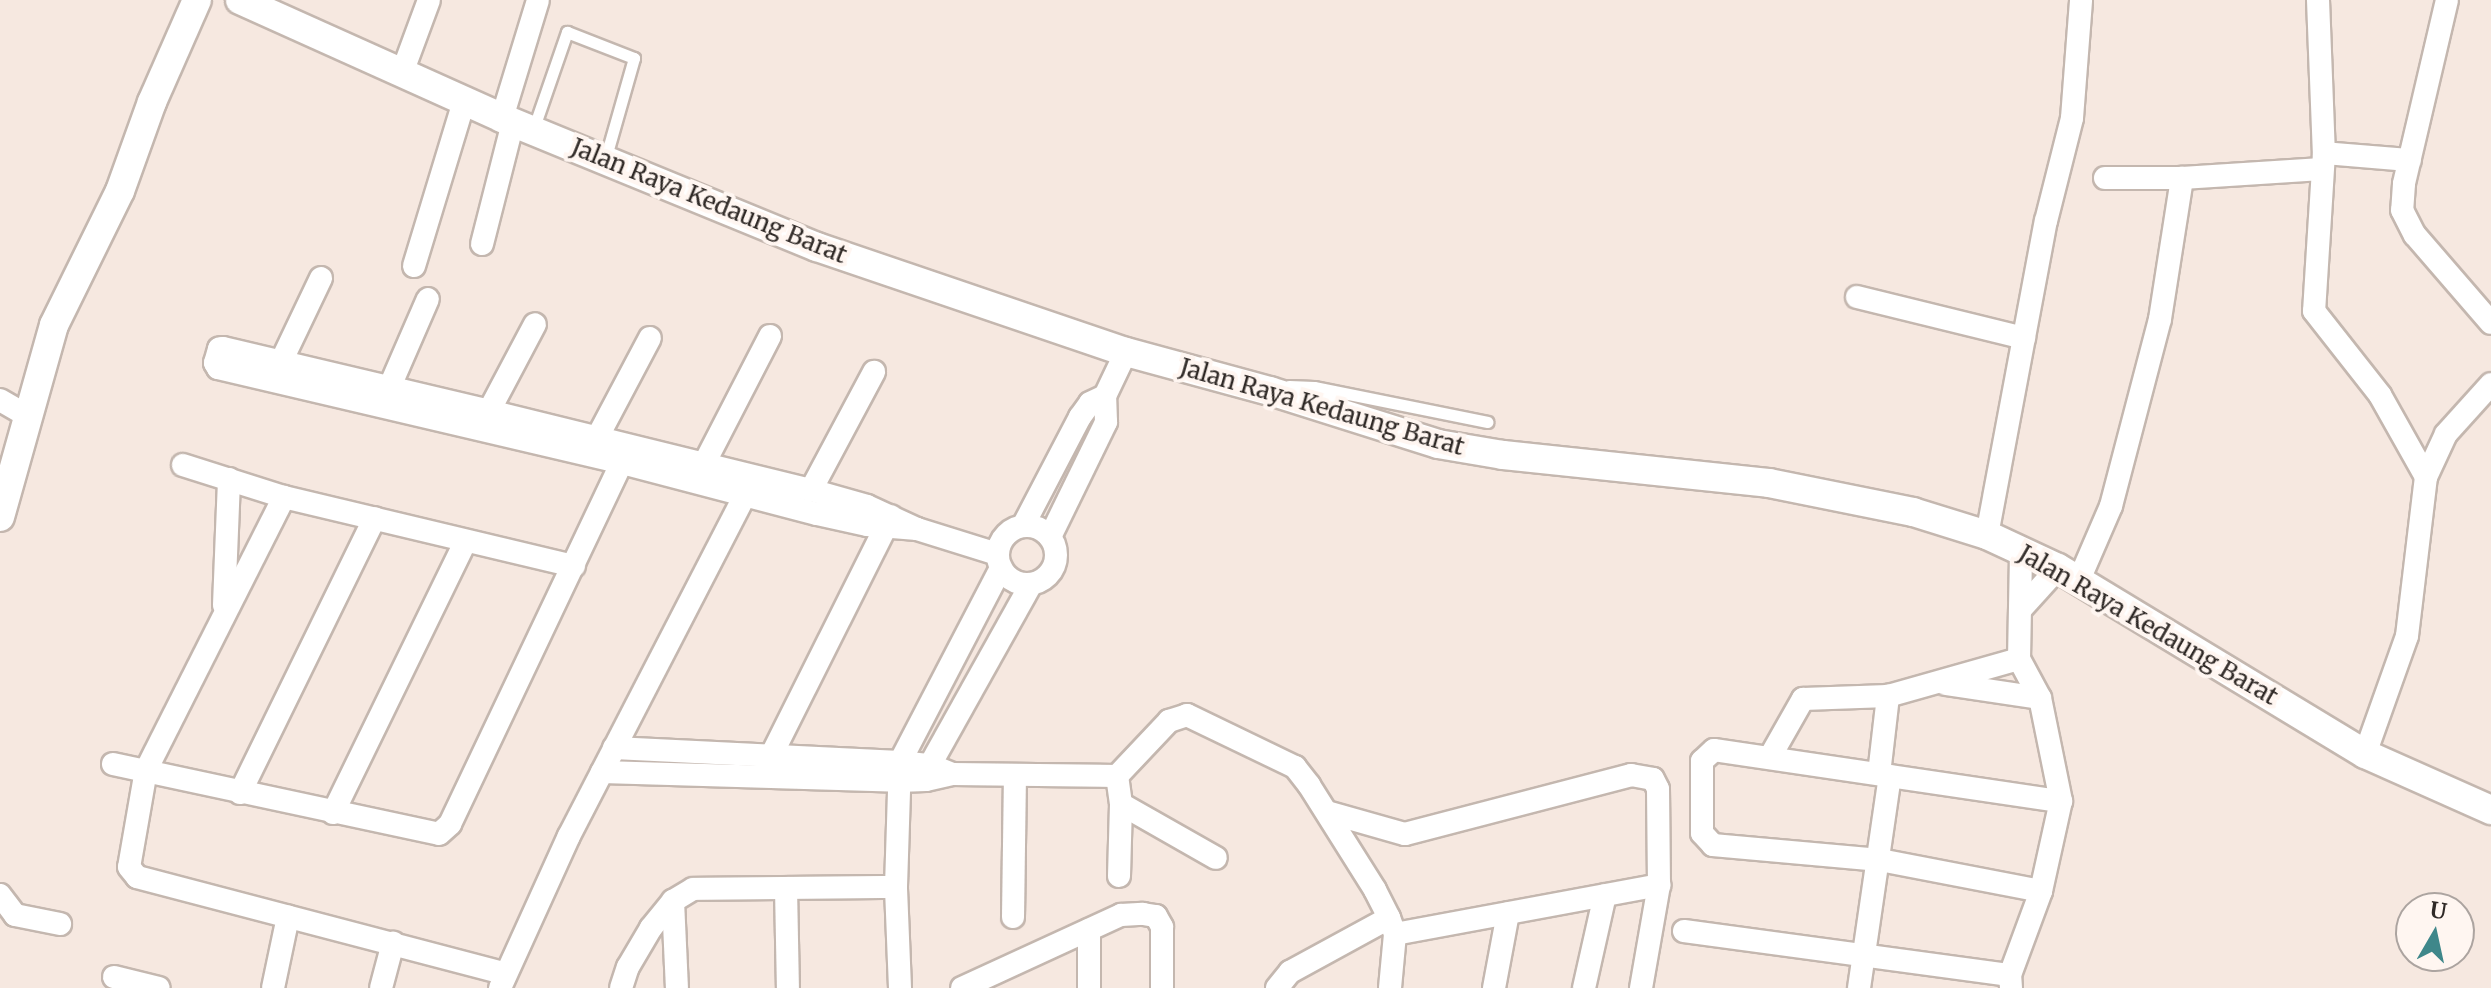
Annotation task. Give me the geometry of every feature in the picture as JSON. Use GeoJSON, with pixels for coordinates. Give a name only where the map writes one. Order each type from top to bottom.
{"type":"FeatureCollection","features":[{"type":"Feature","properties":{"kind":"street"},"geometry":{"type":"LineString","coordinates":[[0,517],[54,325],[120,191],[152,102],[197,0]]}},
{"type":"Feature","properties":{"kind":"street","name":"Jalan Raya Kedaung Barat"},"geometry":{"type":"LineString","coordinates":[[240,0],[464,101],[817,247],[1126,352],[1270,391],[1438,444],[1503,455],[1769,483],[1913,512],[1987,535],[2068,574],[2365,754],[2491,810]]}},
{"type":"Feature","properties":{"kind":"street"},"geometry":{"type":"LineString","coordinates":[[402,73],[429,0]]}},
{"type":"Feature","properties":{"kind":"street"},"geometry":{"type":"LineString","coordinates":[[482,244],[516,123],[538,0]]}},
{"type":"Feature","properties":{"kind":"street"},"geometry":{"type":"LineString","coordinates":[[1987,535],[2046,221],[2072,118],[2081,0]]}},
{"type":"Feature","properties":{"kind":"street"},"geometry":{"type":"LineString","coordinates":[[2318,0],[2323,161],[2314,311],[2380,395],[2426,477]]}},
{"type":"Feature","properties":{"kind":"street"},"geometry":{"type":"LineString","coordinates":[[2447,0],[2410,160],[2402,210],[2415,235],[2491,323]]}},
{"type":"Feature","properties":{"kind":"street"},"geometry":{"type":"LineString","coordinates":[[414,266],[464,101]]}},
{"type":"Feature","properties":{"kind":"street"},"geometry":{"type":"LineString","coordinates":[[2105,178],[2182,178],[2323,161],[2410,160]]}},
{"type":"Feature","properties":{"kind":"street"},"geometry":{"type":"LineString","coordinates":[[2021,609],[2068,574],[2111,506],[2160,319],[2182,178]]}},
{"type":"Feature","properties":{"kind":"street"},"geometry":{"type":"LineString","coordinates":[[281,362],[321,278]]}},
{"type":"Feature","properties":{"kind":"street"},"geometry":{"type":"LineString","coordinates":[[1857,297],[2024,338]]}},
{"type":"Feature","properties":{"kind":"street"},"geometry":{"type":"LineString","coordinates":[[385,397],[428,299]]}},
{"type":"Feature","properties":{"kind":"street"},"geometry":{"type":"LineString","coordinates":[[489,411],[535,324]]}},
{"type":"Feature","properties":{"kind":"street"},"geometry":{"type":"LineString","coordinates":[[704,464],[770,336]]}},
{"type":"Feature","properties":{"kind":"street"},"geometry":{"type":"LineString","coordinates":[[597,438],[650,338]]}},
{"type":"Feature","properties":{"kind":"street"},"geometry":{"type":"LineString","coordinates":[[889,522],[811,490],[750,487],[704,464],[626,455],[597,438],[489,411],[385,397],[281,362],[220,348],[214,365],[385,397],[917,529],[999,561],[1008,578],[1031,584]]}},
{"type":"Feature","properties":{"kind":"street"},"geometry":{"type":"LineString","coordinates":[[1050,537],[1106,422],[1105,396],[1126,352]]}},
{"type":"Feature","properties":{"kind":"street"},"geometry":{"type":"LineString","coordinates":[[811,490],[874,372]]}},
{"type":"Feature","properties":{"kind":"street"},"geometry":{"type":"LineString","coordinates":[[2365,754],[2407,636],[2426,477],[2446,434],[2491,384]]}},
{"type":"Feature","properties":{"kind":"street"},"geometry":{"type":"LineString","coordinates":[[900,988],[896,887],[899,771],[999,561],[1005,535],[1023,526],[1080,417],[1090,403],[1105,396]]}},
{"type":"Feature","properties":{"kind":"street"},"geometry":{"type":"LineString","coordinates":[[0,400],[30,417]]}},
{"type":"Feature","properties":{"kind":"street"},"geometry":{"type":"LineString","coordinates":[[113,764],[439,834],[450,824],[626,455]]}},
{"type":"Feature","properties":{"kind":"street"},"geometry":{"type":"LineString","coordinates":[[183,465],[284,497],[574,566]]}},
{"type":"Feature","properties":{"kind":"street"},"geometry":{"type":"LineString","coordinates":[[224,610],[229,479]]}},
{"type":"Feature","properties":{"kind":"street"},"geometry":{"type":"LineString","coordinates":[[284,497],[224,610],[146,770],[129,867],[137,877],[393,943],[502,980],[614,748],[750,487]]}},
{"type":"Feature","properties":{"kind":"street"},"geometry":{"type":"LineString","coordinates":[[240,793],[375,518]]}},
{"type":"Feature","properties":{"kind":"street"},"geometry":{"type":"LineString","coordinates":[[771,756],[889,522]]}},
{"type":"Feature","properties":{"kind":"street"},"geometry":{"type":"LineString","coordinates":[[928,772],[1031,584],[1049,575],[1055,566],[1055,546],[1050,537],[1043,530],[1023,526]]}},
{"type":"Feature","properties":{"kind":"street"},"geometry":{"type":"LineString","coordinates":[[333,813],[465,542]]}},
{"type":"Feature","properties":{"kind":"street"},"geometry":{"type":"LineString","coordinates":[[1684,931],[1866,955],[2010,982],[2041,891],[2061,801],[2040,698],[2019,659],[2021,550]]}},
{"type":"Feature","properties":{"kind":"street"},"geometry":{"type":"LineString","coordinates":[[1770,757],[1803,699],[1888,696],[1941,684],[2019,659]]}},
{"type":"Feature","properties":{"kind":"street"},"geometry":{"type":"LineString","coordinates":[[1941,684],[2040,698]]}},
{"type":"Feature","properties":{"kind":"street"},"geometry":{"type":"LineString","coordinates":[[1859,988],[1880,860],[1888,696]]}},
{"type":"Feature","properties":{"kind":"street"},"geometry":{"type":"LineString","coordinates":[[602,772],[899,771],[1015,777],[1117,776],[1169,721],[1187,715],[1295,767],[1318,797],[1392,926],[1390,988]]}},
{"type":"Feature","properties":{"kind":"street"},"geometry":{"type":"LineString","coordinates":[[921,721],[949,731]]}},
{"type":"Feature","properties":{"kind":"street"},"geometry":{"type":"LineString","coordinates":[[614,748],[771,756],[899,771]]}},
{"type":"Feature","properties":{"kind":"street"},"geometry":{"type":"LineString","coordinates":[[2041,891],[1880,860],[1713,845],[1705,841],[1702,833],[1702,761],[1714,750],[2061,801]]}},
{"type":"Feature","properties":{"kind":"street"},"geometry":{"type":"LineString","coordinates":[[1318,797],[1405,834],[1631,775],[1653,779],[1658,789],[1659,885],[1641,988]]}},
{"type":"Feature","properties":{"kind":"street"},"geometry":{"type":"LineString","coordinates":[[1117,776],[1121,804],[1119,876]]}},
{"type":"Feature","properties":{"kind":"street"},"geometry":{"type":"LineString","coordinates":[[1013,917],[1015,777]]}},
{"type":"Feature","properties":{"kind":"street"},"geometry":{"type":"LineString","coordinates":[[1121,804],[1216,858]]}},
{"type":"Feature","properties":{"kind":"street"},"geometry":{"type":"LineString","coordinates":[[1274,987],[1290,972],[1392,926],[1508,913],[1659,885]]}},
{"type":"Feature","properties":{"kind":"street"},"geometry":{"type":"LineString","coordinates":[[621,988],[640,945],[673,901],[693,889],[896,887]]}},
{"type":"Feature","properties":{"kind":"street"},"geometry":{"type":"LineString","coordinates":[[786,888],[788,988]]}},
{"type":"Feature","properties":{"kind":"street"},"geometry":{"type":"LineString","coordinates":[[0,895],[15,915],[60,924]]}},
{"type":"Feature","properties":{"kind":"street"},"geometry":{"type":"LineString","coordinates":[[1584,988],[1605,895]]}},
{"type":"Feature","properties":{"kind":"street"},"geometry":{"type":"LineString","coordinates":[[673,901],[677,988]]}},
{"type":"Feature","properties":{"kind":"street"},"geometry":{"type":"LineString","coordinates":[[1494,988],[1508,913]]}},
{"type":"Feature","properties":{"kind":"street"},"geometry":{"type":"LineString","coordinates":[[962,988],[1004,978],[1121,915],[1156,916],[1162,927],[1162,988]]}},
{"type":"Feature","properties":{"kind":"street"},"geometry":{"type":"LineString","coordinates":[[273,988],[288,917]]}},
{"type":"Feature","properties":{"kind":"street"},"geometry":{"type":"LineString","coordinates":[[1089,930],[1089,988]]}},
{"type":"Feature","properties":{"kind":"street"},"geometry":{"type":"LineString","coordinates":[[381,988],[393,943]]}},
{"type":"Feature","properties":{"kind":"street"},"geometry":{"type":"LineString","coordinates":[[114,977],[159,988]]}},
{"type":"Feature","properties":{"kind":"lane"},"geometry":{"type":"LineString","coordinates":[[516,123],[567,32],[634,58],[605,160]]}},
{"type":"Feature","properties":{"kind":"lane"},"geometry":{"type":"LineString","coordinates":[[1270,391],[1286,386],[1314,387],[1487,422]]}}]}
